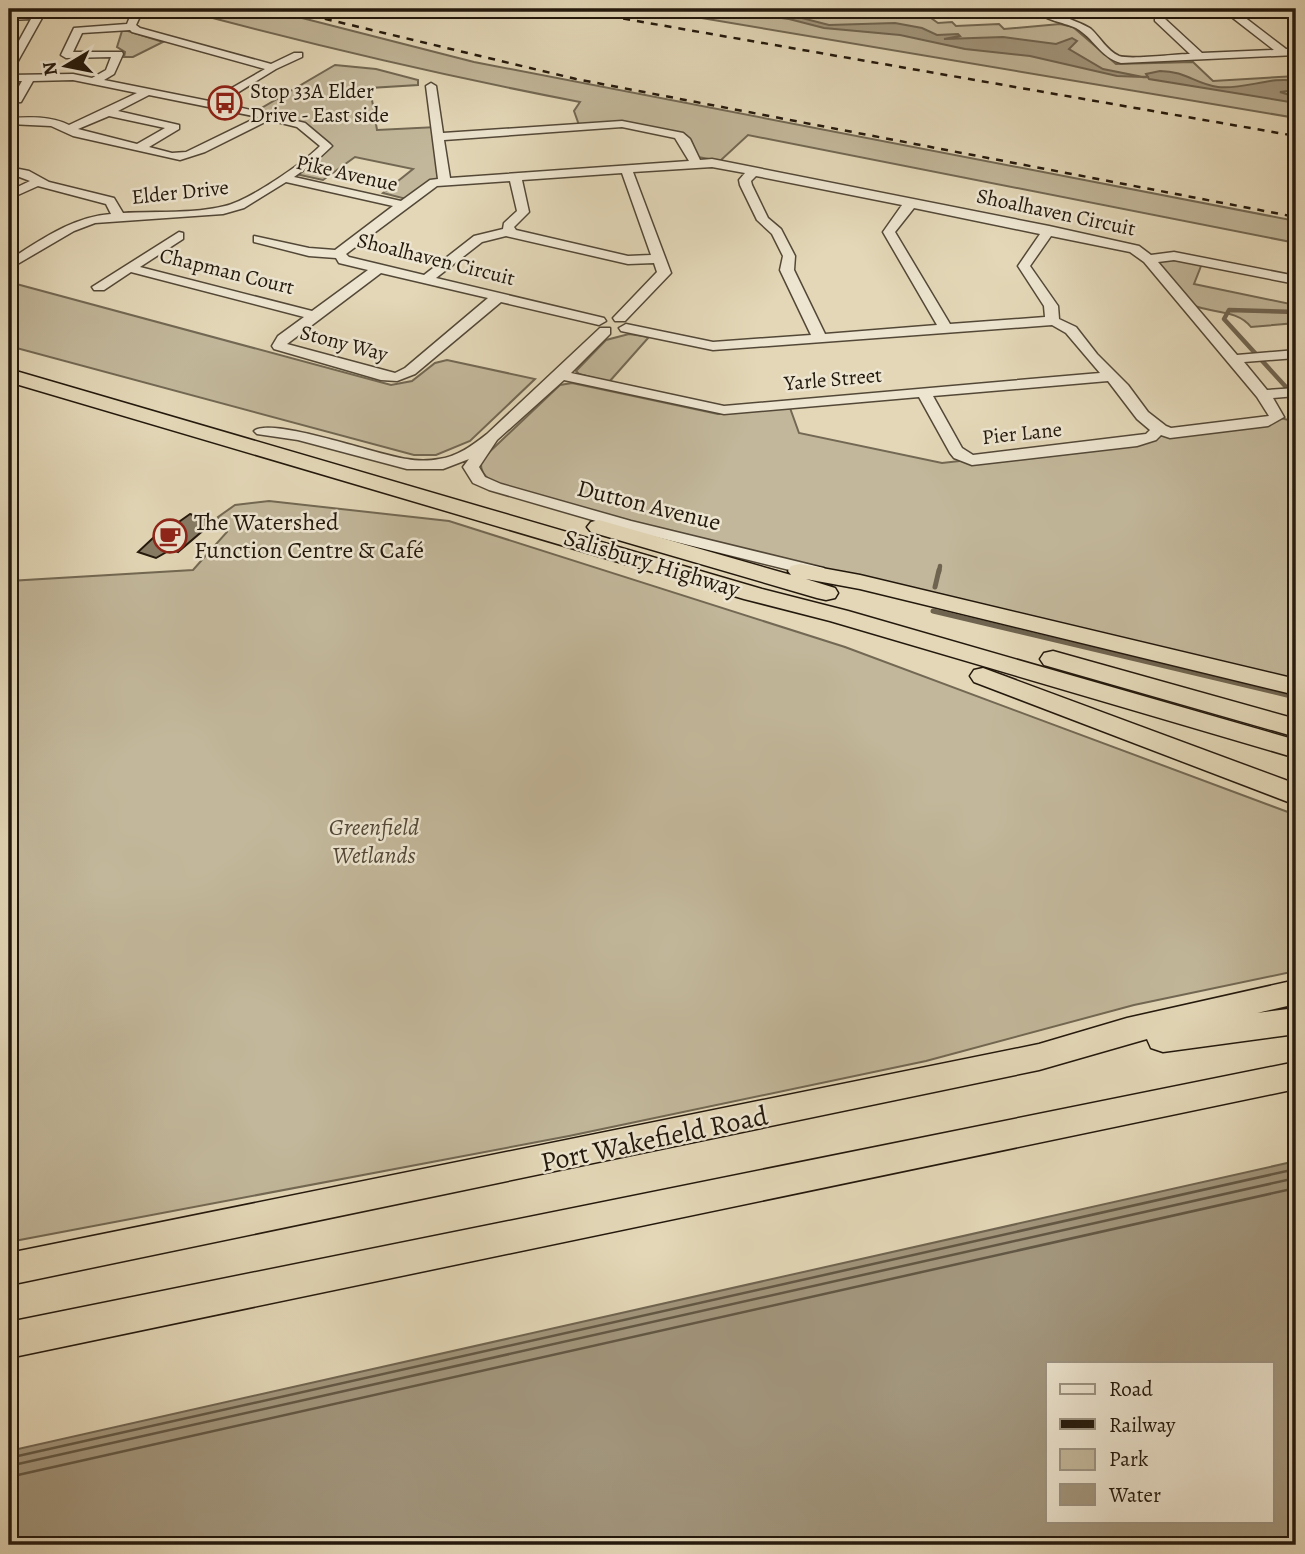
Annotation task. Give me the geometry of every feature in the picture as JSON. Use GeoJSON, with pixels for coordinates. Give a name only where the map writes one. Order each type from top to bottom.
{"type":"FeatureCollection","features":[{"type":"Feature","properties":{"kind":"highway","name":"Salisbury Highway"},"geometry":{"type":"LineString","coordinates":[[9,359],[253,437],[605,539],[1296,728]]}},
{"type":"Feature","properties":{"kind":"highway","name":"Salisbury Highway"},"geometry":{"type":"LineString","coordinates":[[9,374],[253,437]]}},
{"type":"Feature","properties":{"kind":"highway","name":"Salisbury Highway"},"geometry":{"type":"LineString","coordinates":[[605,539],[753,594],[839,616],[1296,749]]}},
{"type":"Feature","properties":{"kind":"highway"},"geometry":{"type":"LineString","coordinates":[[605,539],[860,582],[1296,687]]}},
{"type":"Feature","properties":{"kind":"highway"},"geometry":{"type":"LineString","coordinates":[[753,594],[1086,713],[1296,795]]}},
{"type":"Feature","properties":{"kind":"highway","name":"Port Wakefield Road"},"geometry":{"type":"LineString","coordinates":[[9,1269],[635,1142],[1038,1056],[1127,1031],[1296,992]]}},
{"type":"Feature","properties":{"kind":"highway"},"geometry":{"type":"LineString","coordinates":[[1038,1056],[1296,1021]]}},
{"type":"Feature","properties":{"kind":"highway"},"geometry":{"type":"LineString","coordinates":[[9,1340],[1296,1075]]}},
{"type":"Feature","properties":{"kind":"street"},"geometry":{"type":"LineString","coordinates":[[131,27],[137,12],[135,9]]}},
{"type":"Feature","properties":{"kind":"street"},"geometry":{"type":"LineString","coordinates":[[822,13],[860,14],[929,9]]}},
{"type":"Feature","properties":{"kind":"street"},"geometry":{"type":"LineString","coordinates":[[1040,9],[1055,21],[1082,28],[1109,56],[1118,60],[1291,52]]}},
{"type":"Feature","properties":{"kind":"street"},"geometry":{"type":"LineString","coordinates":[[1289,9],[1296,14]]}},
{"type":"Feature","properties":{"kind":"street"},"geometry":{"type":"LineString","coordinates":[[1200,57],[1159,19],[1159,15],[1219,10],[1232,12],[1291,52]]}},
{"type":"Feature","properties":{"kind":"street"},"geometry":{"type":"LineString","coordinates":[[9,17],[41,12]]}},
{"type":"Feature","properties":{"kind":"street"},"geometry":{"type":"LineString","coordinates":[[9,68],[12,57],[41,12]]}},
{"type":"Feature","properties":{"kind":"street"},"geometry":{"type":"LineString","coordinates":[[94,81],[110,72],[118,54],[66,55],[78,30],[131,27],[271,67],[298,55]]}},
{"type":"Feature","properties":{"kind":"street"},"geometry":{"type":"LineString","coordinates":[[210,105],[271,67]]}},
{"type":"Feature","properties":{"kind":"street","name":"Elder Drive"},"geometry":{"type":"LineString","coordinates":[[9,78],[63,77],[94,81],[268,116],[301,125],[326,146],[323,152],[242,204],[227,209],[93,219],[71,228],[9,265]]}},
{"type":"Feature","properties":{"kind":"street"},"geometry":{"type":"LineString","coordinates":[[9,100],[17,100],[29,78]]}},
{"type":"Feature","properties":{"kind":"street"},"geometry":{"type":"LineString","coordinates":[[431,86],[444,181]]}},
{"type":"Feature","properties":{"kind":"street"},"geometry":{"type":"LineString","coordinates":[[71,128],[147,92]]}},
{"type":"Feature","properties":{"kind":"street"},"geometry":{"type":"LineString","coordinates":[[107,112],[175,127],[139,148]]}},
{"type":"Feature","properties":{"kind":"street"},"geometry":{"type":"LineString","coordinates":[[9,121],[43,120],[71,128],[77,134],[172,156],[191,155],[268,116]]}},
{"type":"Feature","properties":{"kind":"street"},"geometry":{"type":"LineString","coordinates":[[440,137],[629,125],[679,135],[684,139],[696,164]]}},
{"type":"Feature","properties":{"kind":"street","name":"Shoalhaven Circuit"},"geometry":{"type":"LineString","coordinates":[[602,326],[498,297],[344,260],[340,254],[342,249],[422,189],[444,181],[712,163],[1049,230],[1126,247],[1149,259],[1249,358],[1263,395],[1277,417],[1268,422],[1170,433],[1158,430]]}},
{"type":"Feature","properties":{"kind":"street"},"geometry":{"type":"LineString","coordinates":[[602,326],[619,331],[664,273],[626,169]]}},
{"type":"Feature","properties":{"kind":"street"},"geometry":{"type":"LineString","coordinates":[[9,170],[110,201],[117,210],[112,218]]}},
{"type":"Feature","properties":{"kind":"street"},"geometry":{"type":"LineString","coordinates":[[754,172],[746,180],[746,185],[762,220],[776,232],[789,256],[787,270],[820,338]]}},
{"type":"Feature","properties":{"kind":"street","name":"Pike Avenue"},"geometry":{"type":"LineString","coordinates":[[287,175],[407,202]]}},
{"type":"Feature","properties":{"kind":"street"},"geometry":{"type":"LineString","coordinates":[[509,231],[508,226],[523,212],[515,177]]}},
{"type":"Feature","properties":{"kind":"street"},"geometry":{"type":"LineString","coordinates":[[9,195],[38,181]]}},
{"type":"Feature","properties":{"kind":"street"},"geometry":{"type":"LineString","coordinates":[[911,204],[889,232],[945,328]]}},
{"type":"Feature","properties":{"kind":"street","name":"Elder Drive"},"geometry":{"type":"LineString","coordinates":[[9,272],[79,231],[112,218]]}},
{"type":"Feature","properties":{"kind":"street"},"geometry":{"type":"LineString","coordinates":[[1049,230],[1024,267],[1051,306],[1052,321]]}},
{"type":"Feature","properties":{"kind":"street"},"geometry":{"type":"LineString","coordinates":[[427,279],[478,239],[509,231],[515,235],[623,259],[660,259]]}},
{"type":"Feature","properties":{"kind":"street","name":"Chapman Court"},"geometry":{"type":"LineString","coordinates":[[99,287],[179,236]]}},
{"type":"Feature","properties":{"kind":"street"},"geometry":{"type":"LineString","coordinates":[[258,239],[314,253],[340,254]]}},
{"type":"Feature","properties":{"kind":"street"},"geometry":{"type":"LineString","coordinates":[[1149,259],[1174,256],[1296,280]]}},
{"type":"Feature","properties":{"kind":"street","name":"Chapman Court"},"geometry":{"type":"LineString","coordinates":[[130,268],[315,316]]}},
{"type":"Feature","properties":{"kind":"street","name":"Stony Way"},"geometry":{"type":"LineString","coordinates":[[379,268],[283,339],[279,344],[281,348],[386,377],[397,377],[410,371],[498,297]]}},
{"type":"Feature","properties":{"kind":"street"},"geometry":{"type":"LineString","coordinates":[[623,323],[707,346],[1052,321],[1072,329],[1146,421],[1158,430]]}},
{"type":"Feature","properties":{"kind":"street","name":"Dutton Avenue"},"geometry":{"type":"LineString","coordinates":[[253,437],[298,436],[416,465],[443,464],[460,458],[492,438],[561,375],[602,326]]}},
{"type":"Feature","properties":{"kind":"street"},"geometry":{"type":"LineString","coordinates":[[1249,358],[1296,354]]}},
{"type":"Feature","properties":{"kind":"street","name":"Yarle Street"},"geometry":{"type":"LineString","coordinates":[[561,375],[724,410],[1111,376]]}},
{"type":"Feature","properties":{"kind":"street","name":"Pier Lane"},"geometry":{"type":"LineString","coordinates":[[923,392],[955,450],[959,455],[972,460],[1137,441],[1151,437],[1158,430]]}},
{"type":"Feature","properties":{"kind":"street"},"geometry":{"type":"LineString","coordinates":[[1263,395],[1291,392]]}},
{"type":"Feature","properties":{"kind":"street","name":"Dutton Avenue"},"geometry":{"type":"LineString","coordinates":[[492,438],[471,467],[479,480],[495,487],[626,525],[860,582]]}},
{"type":"Feature","properties":{"kind":"green space"},"geometry":{"type":"Polygon","coordinates":[[[179,9],[267,9],[474,62],[1296,221],[1296,243],[748,135],[720,161],[698,157],[691,140],[685,135],[629,123],[579,125],[574,111],[580,102],[379,59],[179,9]]]}},
{"type":"Feature","properties":{"kind":"green space"},"geometry":{"type":"Polygon","coordinates":[[[648,9],[809,9],[823,12],[819,16],[824,18],[924,13],[938,23],[952,22],[956,26],[999,24],[1004,29],[1060,24],[1073,27],[1116,64],[1193,62],[1213,81],[1296,76],[1296,118],[648,9]]]}},
{"type":"Feature","properties":{"kind":"green space"},"geometry":{"type":"Polygon","coordinates":[[[122,31],[163,42],[133,57],[124,57],[125,52],[117,47],[122,31]]]}},
{"type":"Feature","properties":{"kind":"green space"},"geometry":{"type":"Polygon","coordinates":[[[335,65],[376,69],[418,80],[418,85],[370,88],[377,130],[437,127],[444,181],[410,200],[383,193],[413,169],[355,157],[323,180],[291,173],[326,146],[301,125],[253,113],[335,65]]]}},
{"type":"Feature","properties":{"kind":"green space"},"geometry":{"type":"Polygon","coordinates":[[[1149,259],[1203,261],[1194,284],[1290,304],[1296,294],[1296,323],[1251,327],[1237,316],[1193,305],[1175,292],[1149,259]]]}},
{"type":"Feature","properties":{"kind":"green space"},"geometry":{"type":"Polygon","coordinates":[[[9,282],[391,385],[412,381],[435,363],[447,360],[535,379],[470,441],[436,455],[414,455],[9,346],[9,282]]]}},
{"type":"Feature","properties":{"kind":"green space"},"geometry":{"type":"Polygon","coordinates":[[[629,334],[649,337],[609,382],[576,371],[606,340],[629,334]]]}},
{"type":"Feature","properties":{"kind":"green space"},"geometry":{"type":"Polygon","coordinates":[[[572,383],[718,414],[790,408],[799,433],[942,463],[1137,441],[1158,430],[1277,417],[1296,422],[1296,682],[633,525],[491,481],[483,472],[481,460],[560,385],[572,383]]]}},
{"type":"Feature","properties":{"kind":"green space","name":"Greenfield Wetlands"},"geometry":{"type":"Polygon","coordinates":[[[269,501],[449,521],[845,647],[1296,815],[1296,971],[1134,1005],[926,1061],[569,1136],[9,1242],[9,581],[193,570],[227,532],[218,517],[235,505],[269,501]]]}},
{"type":"Feature","properties":{"kind":"water"},"geometry":{"type":"Polygon","coordinates":[[[711,9],[767,9],[829,25],[895,23],[922,28],[937,35],[960,36],[944,39],[1003,37],[1056,44],[1072,38],[1077,41],[1069,49],[1103,69],[1143,77],[1117,76],[1030,56],[965,49],[900,35],[824,28],[789,19],[711,9]]]}},
{"type":"Feature","properties":{"kind":"water"},"geometry":{"type":"Polygon","coordinates":[[[1160,71],[1177,73],[1218,87],[1238,87],[1277,80],[1296,81],[1296,90],[1280,92],[1296,97],[1296,103],[1149,79],[1146,74],[1160,71]]]}},
{"type":"Feature","properties":{"kind":"water"},"geometry":{"type":"Polygon","coordinates":[[[1296,1161],[1296,1545],[9,1545],[9,1451],[1296,1161]]]}},
{"type":"Feature","properties":{"kind":"building","name":"The Watershed Function Centre & Café"},"geometry":{"type":"Polygon","coordinates":[[[190,514],[213,522],[178,552],[172,549],[156,558],[138,552],[168,524],[173,526],[190,514]]]}},
{"type":"Feature","properties":{"kind":"waterway"},"geometry":{"type":"LineString","coordinates":[[1143,77],[1148,77]]}},
{"type":"Feature","properties":{"kind":"waterway"},"geometry":{"type":"LineString","coordinates":[[1296,312],[1229,310],[1224,319],[1296,398]]}},
{"type":"Feature","properties":{"kind":"waterway"},"geometry":{"type":"LineString","coordinates":[[939,572],[940,566]]}},
{"type":"Feature","properties":{"kind":"waterway"},"geometry":{"type":"LineString","coordinates":[[935,587],[939,570]]}},
{"type":"Feature","properties":{"kind":"waterway"},"geometry":{"type":"LineString","coordinates":[[933,611],[1291,696]]}},
{"type":"Feature","properties":{"kind":"railway"},"geometry":{"type":"LineString","coordinates":[[284,9],[576,79],[1296,217]]}},
{"type":"Feature","properties":{"kind":"railway"},"geometry":{"type":"LineString","coordinates":[[568,9],[1296,136]]}},
{"type":"Feature","properties":{"kind":"place","name":"Stop 33A Elder Drive - East side"},"geometry":{"type":"Point","coordinates":[225,103]}},
{"type":"Feature","properties":{"kind":"place","name":"The Watershed Function Centre & Café"},"geometry":{"type":"Point","coordinates":[170,536]}}]}
